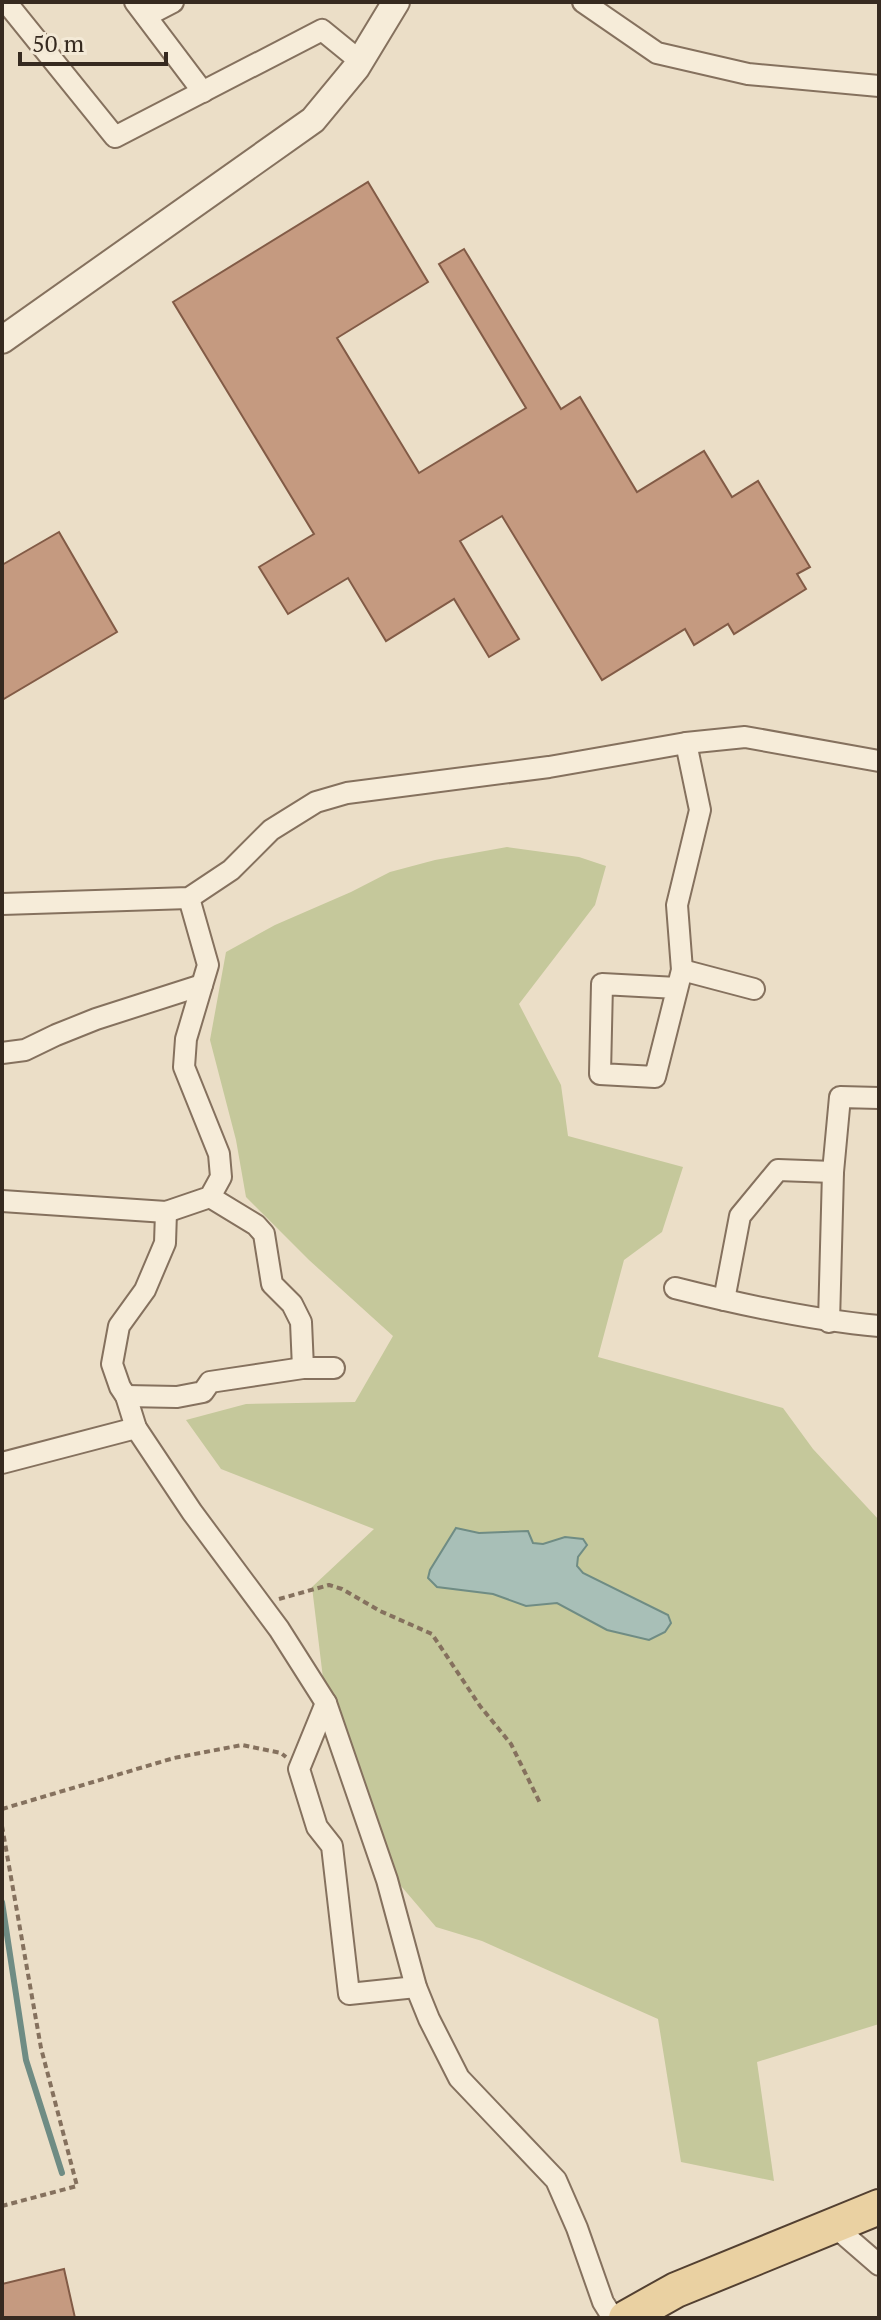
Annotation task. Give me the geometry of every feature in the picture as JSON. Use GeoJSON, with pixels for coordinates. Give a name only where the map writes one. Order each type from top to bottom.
{"type":"FeatureCollection","features":[{"type":"Feature","properties":{"kind":"main road"},"geometry":{"type":"LineString","coordinates":[[626,2318],[676,2290],[879,2207]]}},
{"type":"Feature","properties":{"kind":"street"},"geometry":{"type":"LineString","coordinates":[[6,2],[115,137],[322,30],[360,61]]}},
{"type":"Feature","properties":{"kind":"street"},"geometry":{"type":"LineString","coordinates":[[173,2],[140,9],[203,92]]}},
{"type":"Feature","properties":{"kind":"street"},"geometry":{"type":"LineString","coordinates":[[2,340],[313,120],[360,61],[396,2]]}},
{"type":"Feature","properties":{"kind":"street"},"geometry":{"type":"LineString","coordinates":[[583,2],[657,53],[748,74],[879,86]]}},
{"type":"Feature","properties":{"kind":"street"},"geometry":{"type":"LineString","coordinates":[[2,904],[189,898],[231,870],[271,830],[316,802],[347,793],[745,737],[879,761]]}},
{"type":"Feature","properties":{"kind":"street"},"geometry":{"type":"LineString","coordinates":[[686,743],[700,810],[677,905],[679,979],[655,1077],[600,1074],[602,984],[679,979],[754,989]]}},
{"type":"Feature","properties":{"kind":"street"},"geometry":{"type":"LineString","coordinates":[[2,1201],[166,1212],[210,1197],[221,1177],[219,1154],[184,1067],[186,1039],[208,965],[189,898]]}},
{"type":"Feature","properties":{"kind":"street"},"geometry":{"type":"LineString","coordinates":[[2,1053],[25,1050],[96,1019],[202,985]]}},
{"type":"Feature","properties":{"kind":"street"},"geometry":{"type":"LineString","coordinates":[[829,1322],[833,1172],[840,1097],[879,1098]]}},
{"type":"Feature","properties":{"kind":"street"},"geometry":{"type":"LineString","coordinates":[[724,1300],[740,1216],[778,1170],[833,1172]]}},
{"type":"Feature","properties":{"kind":"street"},"geometry":{"type":"LineString","coordinates":[[210,1197],[256,1225],[264,1234],[272,1284],[292,1304],[301,1322],[303,1368]]}},
{"type":"Feature","properties":{"kind":"street"},"geometry":{"type":"LineString","coordinates":[[166,1212],[165,1243],[145,1290],[119,1326],[112,1364],[136,1428],[326,1703],[387,1880],[416,1987],[429,2019],[459,2078],[556,2180],[603,2302],[613,2318]]}},
{"type":"Feature","properties":{"kind":"street"},"geometry":{"type":"LineString","coordinates":[[675,1288],[829,1322],[879,1326]]}},
{"type":"Feature","properties":{"kind":"street"},"geometry":{"type":"LineString","coordinates":[[126,1396],[177,1397],[203,1392],[210,1382],[303,1368],[334,1368]]}},
{"type":"Feature","properties":{"kind":"street"},"geometry":{"type":"LineString","coordinates":[[2,1463],[136,1428]]}},
{"type":"Feature","properties":{"kind":"street"},"geometry":{"type":"LineString","coordinates":[[326,1703],[299,1769],[317,1827],[332,1846],[349,1994],[416,1987]]}},
{"type":"Feature","properties":{"kind":"street"},"geometry":{"type":"LineString","coordinates":[[834,2226],[879,2265]]}},
{"type":"Feature","properties":{"kind":"path"},"geometry":{"type":"LineString","coordinates":[[261,1605],[329,1585],[432,1634],[480,1706],[511,1744],[541,1805]]}},
{"type":"Feature","properties":{"kind":"path"},"geometry":{"type":"LineString","coordinates":[[2,1809],[174,1758],[242,1745],[281,1753],[299,1769]]}},
{"type":"Feature","properties":{"kind":"path"},"geometry":{"type":"LineString","coordinates":[[2,1826],[41,2048],[77,2186],[2,2206]]}},
{"type":"Feature","properties":{"kind":"green space"},"geometry":{"type":"Polygon","coordinates":[[[507,847],[579,857],[606,866],[595,905],[519,1004],[561,1085],[568,1136],[683,1167],[662,1232],[624,1260],[598,1357],[783,1408],[813,1449],[879,1520],[879,2024],[757,2062],[774,2181],[681,2162],[658,2019],[482,1941],[436,1927],[378,1859],[326,1703],[312,1587],[374,1529],[221,1469],[186,1420],[246,1404],[355,1402],[393,1336],[309,1260],[246,1197],[236,1140],[210,1040],[226,952],[275,925],[390,872],[507,847]]]}},
{"type":"Feature","properties":{"kind":"water"},"geometry":{"type":"Polygon","coordinates":[[[456,1528],[479,1533],[528,1531],[533,1543],[543,1544],[565,1537],[583,1539],[587,1545],[578,1557],[577,1566],[583,1573],[668,1615],[671,1623],[665,1632],[649,1640],[607,1630],[557,1603],[526,1606],[493,1594],[437,1587],[428,1578],[430,1570],[456,1528]]]}},
{"type":"Feature","properties":{"kind":"building"},"geometry":{"type":"Polygon","coordinates":[[[368,182],[428,282],[337,338],[419,473],[526,408],[439,264],[464,249],[561,409],[580,397],[637,492],[704,451],[732,497],[758,481],[810,567],[797,574],[806,589],[734,634],[728,624],[694,645],[685,629],[602,680],[502,516],[460,541],[519,639],[489,657],[454,599],[386,641],[348,578],[288,614],[259,567],[314,534],[173,302],[368,182]]]}},
{"type":"Feature","properties":{"kind":"building"},"geometry":{"type":"Polygon","coordinates":[[[59,532],[117,632],[2,700],[2,565],[59,532]]]}},
{"type":"Feature","properties":{"kind":"building"},"geometry":{"type":"Polygon","coordinates":[[[64,2269],[75,2318],[2,2318],[2,2284],[64,2269]]]}},
{"type":"Feature","properties":{"kind":"waterway"},"geometry":{"type":"LineString","coordinates":[[2,1902],[26,2060],[62,2173]]}}]}
